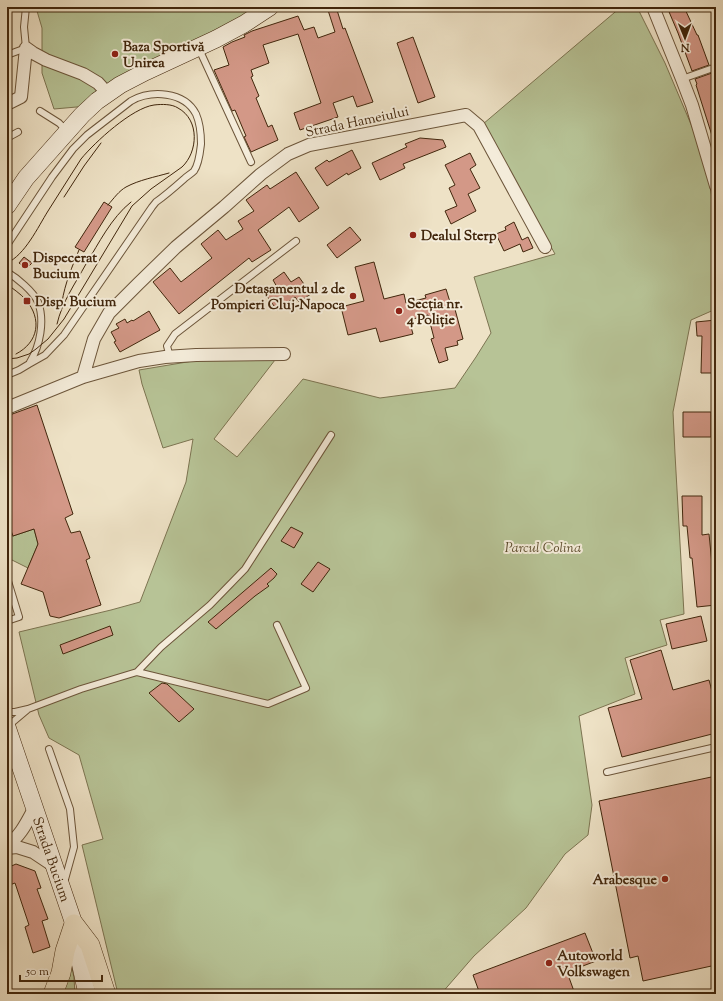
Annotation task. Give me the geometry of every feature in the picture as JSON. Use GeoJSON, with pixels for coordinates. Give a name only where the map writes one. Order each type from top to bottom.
{"type":"FeatureCollection","features":[{"type":"Feature","properties":{"kind":"main road"},"geometry":{"type":"LineString","coordinates":[[7,206],[26,178],[89,108],[120,85],[216,39],[244,24],[270,7]]}},
{"type":"Feature","properties":{"kind":"main road","name":"Strada Bucium"},"geometry":{"type":"LineString","coordinates":[[7,727],[74,924],[87,994]]}},
{"type":"Feature","properties":{"kind":"main road"},"geometry":{"type":"LineString","coordinates":[[53,994],[61,973],[65,951],[74,924]]}},
{"type":"Feature","properties":{"kind":"main road"},"geometry":{"type":"LineString","coordinates":[[74,924],[90,945],[106,994]]}},
{"type":"Feature","properties":{"kind":"street"},"geometry":{"type":"LineString","coordinates":[[653,7],[712,157],[716,186]]}},
{"type":"Feature","properties":{"kind":"street"},"geometry":{"type":"LineString","coordinates":[[7,104],[21,97],[26,48],[46,60],[83,74],[98,83],[108,94]]}},
{"type":"Feature","properties":{"kind":"street","name":"Strada Hameiului"},"geometry":{"type":"LineString","coordinates":[[82,377],[94,339],[109,313],[176,247],[261,174],[288,154],[309,145],[466,115],[479,126],[545,247]]}},
{"type":"Feature","properties":{"kind":"street"},"geometry":{"type":"LineString","coordinates":[[7,408],[82,377],[140,361],[196,355],[284,354]]}},
{"type":"Feature","properties":{"kind":"street"},"geometry":{"type":"LineString","coordinates":[[7,845],[13,841],[24,827],[34,809]]}},
{"type":"Feature","properties":{"kind":"street"},"geometry":{"type":"LineString","coordinates":[[7,848],[17,847],[33,852],[54,866]]}},
{"type":"Feature","properties":{"kind":"lane"},"geometry":{"type":"LineString","coordinates":[[7,55],[26,48],[24,27],[26,7]]}},
{"type":"Feature","properties":{"kind":"lane"},"geometry":{"type":"LineString","coordinates":[[198,47],[251,162]]}},
{"type":"Feature","properties":{"kind":"lane"},"geometry":{"type":"LineString","coordinates":[[682,79],[716,67]]}},
{"type":"Feature","properties":{"kind":"lane"},"geometry":{"type":"LineString","coordinates":[[7,245],[52,176],[73,149],[87,135],[131,101],[137,97],[148,95],[169,95],[186,102],[195,113],[198,120],[201,140],[198,161],[194,171],[156,202],[64,335],[45,355],[7,375]]}},
{"type":"Feature","properties":{"kind":"lane"},"geometry":{"type":"LineString","coordinates":[[40,111],[59,122],[67,131]]}},
{"type":"Feature","properties":{"kind":"lane"},"geometry":{"type":"LineString","coordinates":[[7,138],[18,132]]}},
{"type":"Feature","properties":{"kind":"lane"},"geometry":{"type":"LineString","coordinates":[[170,357],[167,346],[174,334],[296,241]]}},
{"type":"Feature","properties":{"kind":"lane"},"geometry":{"type":"LineString","coordinates":[[7,272],[32,293],[39,306],[41,318],[39,340],[29,364]]}},
{"type":"Feature","properties":{"kind":"lane"},"geometry":{"type":"LineString","coordinates":[[7,712],[28,709],[82,689],[137,672],[161,647],[210,605],[245,569],[331,435]]}},
{"type":"Feature","properties":{"kind":"lane"},"geometry":{"type":"LineString","coordinates":[[7,578],[19,618],[7,621]]}},
{"type":"Feature","properties":{"kind":"lane"},"geometry":{"type":"LineString","coordinates":[[137,672],[268,704],[306,688],[277,625]]}},
{"type":"Feature","properties":{"kind":"lane"},"geometry":{"type":"LineString","coordinates":[[7,727],[28,709]]}},
{"type":"Feature","properties":{"kind":"lane"},"geometry":{"type":"LineString","coordinates":[[608,772],[716,747]]}},
{"type":"Feature","properties":{"kind":"lane"},"geometry":{"type":"LineString","coordinates":[[49,749],[70,809],[74,847],[62,890]]}},
{"type":"Feature","properties":{"kind":"green space","name":"Baza Sportivă Unirea"},"geometry":{"type":"Polygon","coordinates":[[[37,7],[255,7],[249,12],[88,106],[54,109],[42,73],[42,28],[37,7]]]}},
{"type":"Feature","properties":{"kind":"green space","name":"Parcul Colina"},"geometry":{"type":"Polygon","coordinates":[[[621,7],[637,7],[665,63],[704,155],[716,219],[716,309],[691,320],[673,412],[684,614],[660,620],[667,645],[625,658],[635,694],[579,716],[592,805],[588,835],[565,854],[526,908],[474,956],[441,994],[118,994],[82,845],[103,839],[79,755],[49,738],[39,715],[19,632],[140,602],[186,482],[193,439],[163,448],[142,384],[139,370],[199,360],[275,360],[214,439],[237,457],[303,379],[380,398],[455,388],[491,333],[474,277],[555,254],[483,124],[621,7]]]}},
{"type":"Feature","properties":{"kind":"green space"},"geometry":{"type":"Polygon","coordinates":[[[34,529],[38,544],[28,568],[10,559],[7,550],[7,538],[34,529]]]}},
{"type":"Feature","properties":{"kind":"green space"},"geometry":{"type":"Polygon","coordinates":[[[71,963],[75,994],[59,994],[71,963]]]}},
{"type":"Feature","properties":{"kind":"building"},"geometry":{"type":"Polygon","coordinates":[[[327,7],[336,7],[343,29],[345,28],[373,102],[357,107],[353,96],[333,103],[338,117],[300,130],[294,113],[321,103],[298,34],[263,45],[269,63],[251,70],[253,76],[251,77],[259,96],[256,98],[268,127],[272,125],[278,140],[251,152],[244,137],[246,136],[235,110],[232,111],[214,70],[229,65],[223,47],[245,37],[244,35],[252,31],[298,16],[304,30],[314,27],[318,38],[335,32],[327,7]]]}},
{"type":"Feature","properties":{"kind":"building"},"geometry":{"type":"Polygon","coordinates":[[[667,7],[684,7],[698,35],[709,65],[692,71],[667,7]]]}},
{"type":"Feature","properties":{"kind":"building"},"geometry":{"type":"Polygon","coordinates":[[[413,37],[435,97],[418,103],[397,43],[413,37]]]}},
{"type":"Feature","properties":{"kind":"building"},"geometry":{"type":"Polygon","coordinates":[[[712,73],[714,79],[716,78],[716,142],[714,142],[695,79],[712,73]]]}},
{"type":"Feature","properties":{"kind":"building"},"geometry":{"type":"Polygon","coordinates":[[[420,138],[443,140],[446,147],[403,164],[405,168],[380,180],[372,163],[407,147],[405,144],[420,138]]]}},
{"type":"Feature","properties":{"kind":"building"},"geometry":{"type":"Polygon","coordinates":[[[352,150],[361,168],[348,175],[347,173],[327,186],[315,168],[327,160],[329,162],[352,150]]]}},
{"type":"Feature","properties":{"kind":"building"},"geometry":{"type":"Polygon","coordinates":[[[470,153],[476,165],[470,169],[480,188],[468,194],[476,211],[451,224],[445,211],[457,206],[449,188],[455,185],[445,165],[470,153]]]}},
{"type":"Feature","properties":{"kind":"building"},"geometry":{"type":"Polygon","coordinates":[[[296,172],[319,208],[299,222],[289,207],[258,230],[271,250],[252,262],[249,258],[179,314],[153,282],[170,268],[181,282],[212,258],[201,244],[218,230],[226,240],[243,229],[238,221],[254,211],[246,200],[267,185],[270,189],[296,172]]]}},
{"type":"Feature","properties":{"kind":"building"},"geometry":{"type":"Polygon","coordinates":[[[104,202],[112,207],[84,252],[75,247],[104,202]]]}},
{"type":"Feature","properties":{"kind":"building"},"geometry":{"type":"Polygon","coordinates":[[[514,222],[522,240],[528,237],[533,248],[523,252],[520,244],[504,251],[496,234],[506,230],[505,227],[514,222]]]}},
{"type":"Feature","properties":{"kind":"building"},"geometry":{"type":"Polygon","coordinates":[[[350,227],[361,240],[337,258],[327,245],[350,227]]]}},
{"type":"Feature","properties":{"kind":"building"},"geometry":{"type":"Polygon","coordinates":[[[24,257],[32,263],[26,269],[19,263],[24,257]]]}},
{"type":"Feature","properties":{"kind":"building","name":"Secția nr. 4 Poliție"},"geometry":{"type":"Polygon","coordinates":[[[374,262],[384,299],[404,294],[406,303],[426,298],[425,295],[446,289],[450,302],[453,302],[463,339],[457,341],[458,345],[445,348],[448,360],[439,363],[431,339],[434,338],[428,315],[409,320],[413,334],[380,342],[376,328],[348,335],[341,307],[364,301],[355,267],[374,262]]]}},
{"type":"Feature","properties":{"kind":"building"},"geometry":{"type":"Polygon","coordinates":[[[284,272],[291,282],[299,277],[311,294],[299,302],[295,297],[277,310],[266,295],[277,287],[273,280],[284,272]]]}},
{"type":"Feature","properties":{"kind":"building"},"geometry":{"type":"Polygon","coordinates":[[[149,311],[160,330],[120,352],[114,342],[116,341],[111,332],[119,328],[116,324],[125,319],[127,323],[132,320],[133,321],[149,311]]]}},
{"type":"Feature","properties":{"kind":"building"},"geometry":{"type":"Polygon","coordinates":[[[716,320],[716,373],[701,373],[702,336],[697,336],[696,322],[716,320]]]}},
{"type":"Feature","properties":{"kind":"building"},"geometry":{"type":"Polygon","coordinates":[[[37,405],[73,514],[65,518],[71,533],[80,531],[90,558],[86,560],[101,605],[59,618],[50,616],[43,592],[21,584],[38,544],[34,529],[13,536],[7,520],[7,416],[37,405]]]}},
{"type":"Feature","properties":{"kind":"building"},"geometry":{"type":"Polygon","coordinates":[[[683,412],[711,412],[711,437],[683,437],[683,412]]]}},
{"type":"Feature","properties":{"kind":"building"},"geometry":{"type":"Polygon","coordinates":[[[682,496],[702,496],[702,535],[709,534],[712,564],[714,564],[716,581],[716,605],[697,607],[687,526],[683,526],[682,496]]]}},
{"type":"Feature","properties":{"kind":"building"},"geometry":{"type":"Polygon","coordinates":[[[291,527],[303,533],[294,548],[281,541],[291,527]]]}},
{"type":"Feature","properties":{"kind":"building"},"geometry":{"type":"Polygon","coordinates":[[[318,562],[330,569],[313,592],[301,584],[318,562]]]}},
{"type":"Feature","properties":{"kind":"building"},"geometry":{"type":"Polygon","coordinates":[[[271,568],[277,574],[267,584],[269,586],[216,629],[208,622],[271,568]]]}},
{"type":"Feature","properties":{"kind":"building"},"geometry":{"type":"Polygon","coordinates":[[[701,616],[707,641],[672,649],[666,624],[701,616]]]}},
{"type":"Feature","properties":{"kind":"building"},"geometry":{"type":"Polygon","coordinates":[[[110,626],[113,635],[63,654],[60,645],[110,626]]]}},
{"type":"Feature","properties":{"kind":"building"},"geometry":{"type":"Polygon","coordinates":[[[661,650],[673,690],[709,680],[716,706],[716,733],[622,757],[608,708],[642,699],[630,660],[661,650]]]}},
{"type":"Feature","properties":{"kind":"building"},"geometry":{"type":"Polygon","coordinates":[[[162,683],[167,684],[194,709],[179,722],[149,693],[162,683]]]}},
{"type":"Feature","properties":{"kind":"building","name":"Arabesque"},"geometry":{"type":"Polygon","coordinates":[[[716,776],[716,965],[643,981],[638,956],[630,958],[599,801],[716,776]]]}},
{"type":"Feature","properties":{"kind":"building"},"geometry":{"type":"Polygon","coordinates":[[[16,864],[35,871],[41,888],[37,889],[48,919],[42,921],[50,947],[33,953],[25,927],[29,925],[15,883],[7,886],[7,868],[16,864]]]}},
{"type":"Feature","properties":{"kind":"building","name":"Autoworld Volkswagen"},"geometry":{"type":"Polygon","coordinates":[[[585,933],[596,961],[567,972],[575,994],[480,994],[473,975],[585,933]]]}},
{"type":"Feature","properties":{"kind":"tram line"},"geometry":{"type":"LineString","coordinates":[[7,263],[20,254],[81,159],[104,135],[135,112],[145,107],[164,104],[178,108],[185,113],[190,120],[194,136],[194,145],[187,161],[182,167],[151,189],[132,206],[64,319],[48,339],[29,354],[17,358],[7,359]]}},
{"type":"Feature","properties":{"kind":"tram line"},"geometry":{"type":"LineString","coordinates":[[64,197],[101,143]]}},
{"type":"Feature","properties":{"kind":"tram line"},"geometry":{"type":"LineString","coordinates":[[108,205],[126,187],[169,173]]}},
{"type":"Feature","properties":{"kind":"tram line"},"geometry":{"type":"LineString","coordinates":[[57,324],[69,293],[101,239],[117,215],[131,202]]}},
{"type":"Feature","properties":{"kind":"tram line"},"geometry":{"type":"LineString","coordinates":[[62,302],[71,269],[79,250]]}},
{"type":"Feature","properties":{"kind":"tram line"},"geometry":{"type":"LineString","coordinates":[[7,284],[26,300],[31,307],[36,322],[36,330],[30,343],[16,354]]}},
{"type":"Feature","properties":{"kind":"place","name":"Baza Sportivă Unirea"},"geometry":{"type":"Point","coordinates":[115,54]}},
{"type":"Feature","properties":{"kind":"place","name":"Dealul Sterp"},"geometry":{"type":"Point","coordinates":[413,235]}},
{"type":"Feature","properties":{"kind":"place","name":"Dispecerat Bucium"},"geometry":{"type":"Point","coordinates":[25,265]}},
{"type":"Feature","properties":{"kind":"place","name":"Detașamentul 2 de Pompieri Cluj-Napoca"},"geometry":{"type":"Point","coordinates":[353,296]}},
{"type":"Feature","properties":{"kind":"place","name":"Disp. Bucium"},"geometry":{"type":"Point","coordinates":[27,301]}},
{"type":"Feature","properties":{"kind":"place","name":"Secția nr. 4 Poliție"},"geometry":{"type":"Point","coordinates":[399,311]}},
{"type":"Feature","properties":{"kind":"place","name":"Arabesque"},"geometry":{"type":"Point","coordinates":[665,879]}},
{"type":"Feature","properties":{"kind":"place","name":"Autoworld Volkswagen"},"geometry":{"type":"Point","coordinates":[549,963]}}]}
